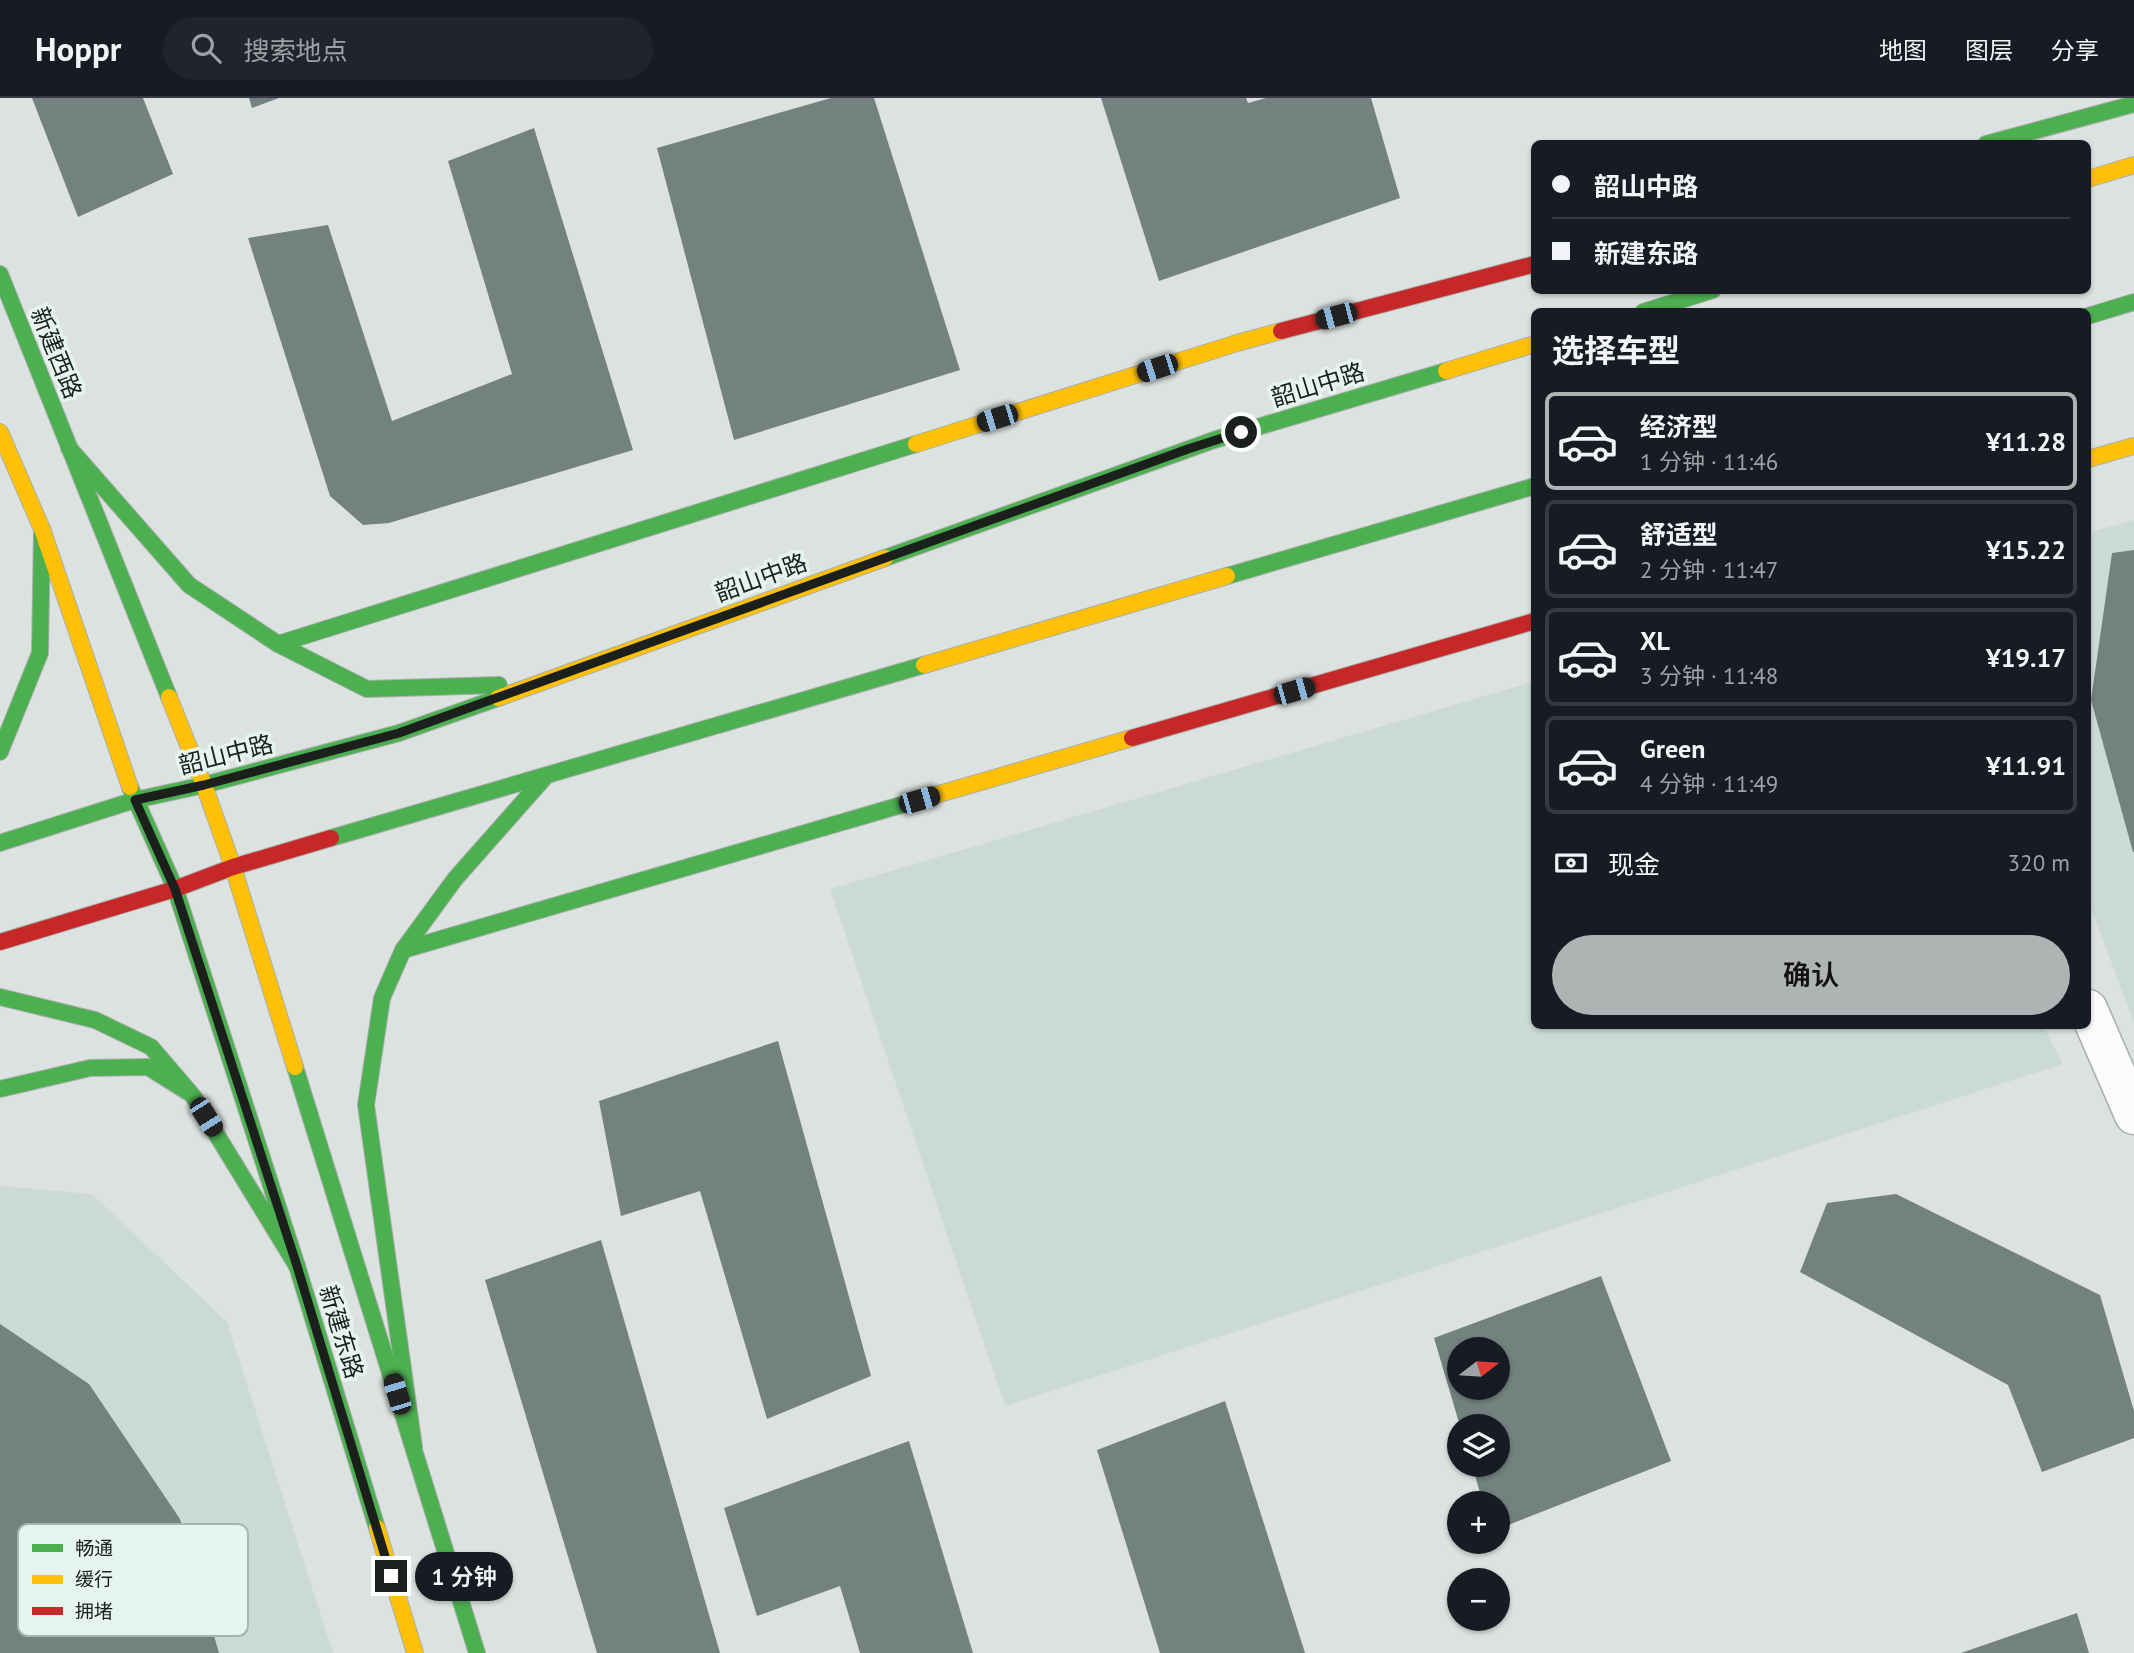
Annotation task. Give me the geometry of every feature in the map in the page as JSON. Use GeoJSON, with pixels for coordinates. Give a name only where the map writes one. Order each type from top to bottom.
{"type":"FeatureCollection","features":[{"type":"Feature","properties":{"kind":"main road"},"geometry":{"type":"LineString","coordinates":[[2001,140],[2134,104]]}},
{"type":"Feature","properties":{"kind":"main road"},"geometry":{"type":"LineString","coordinates":[[2091,178],[2134,165]]}},
{"type":"Feature","properties":{"kind":"main road"},"geometry":{"type":"LineString","coordinates":[[278,644],[1237,343],[1531,265]]}},
{"type":"Feature","properties":{"kind":"main road","name":"新建西路"},"geometry":{"type":"LineString","coordinates":[[0,274],[204,785],[233,867],[414,1447]]}},
{"type":"Feature","properties":{"kind":"main road"},"geometry":{"type":"LineString","coordinates":[[1656,308],[1700,294]]}},
{"type":"Feature","properties":{"kind":"main road"},"geometry":{"type":"LineString","coordinates":[[2091,315],[2134,302]]}},
{"type":"Feature","properties":{"kind":"main road","name":"韶山中路"},"geometry":{"type":"LineString","coordinates":[[0,843],[135,800],[204,785],[399,733],[1214,440],[1531,345]]}},
{"type":"Feature","properties":{"kind":"main road"},"geometry":{"type":"LineString","coordinates":[[0,432],[42,529],[135,800],[175,889],[297,1266]]}},
{"type":"Feature","properties":{"kind":"main road"},"geometry":{"type":"LineString","coordinates":[[2091,458],[2134,446]]}},
{"type":"Feature","properties":{"kind":"main road"},"geometry":{"type":"LineString","coordinates":[[69,448],[190,585],[278,644],[367,689],[533,684]]}},
{"type":"Feature","properties":{"kind":"main road"},"geometry":{"type":"LineString","coordinates":[[0,942],[175,889],[233,867],[1531,487]]}},
{"type":"Feature","properties":{"kind":"main road"},"geometry":{"type":"LineString","coordinates":[[0,752],[40,653],[42,529]]}},
{"type":"Feature","properties":{"kind":"main road"},"geometry":{"type":"LineString","coordinates":[[403,950],[1531,622]]}},
{"type":"Feature","properties":{"kind":"main road"},"geometry":{"type":"LineString","coordinates":[[477,1653],[414,1447],[366,1105],[382,998],[403,950],[454,879],[546,776]]}},
{"type":"Feature","properties":{"kind":"main road"},"geometry":{"type":"LineString","coordinates":[[0,997],[95,1020],[151,1047],[193,1096],[297,1266]]}},
{"type":"Feature","properties":{"kind":"main road"},"geometry":{"type":"LineString","coordinates":[[0,1090],[90,1068],[148,1067],[193,1096]]}},
{"type":"Feature","properties":{"kind":"main road","name":"新建东路"},"geometry":{"type":"LineString","coordinates":[[297,1266],[415,1653]]}},
{"type":"Feature","properties":{"kind":"street"},"geometry":{"type":"LineString","coordinates":[[2091,1016],[2134,1115]]}},
{"type":"Feature","properties":{"kind":"shaded area"},"geometry":{"type":"Polygon","coordinates":[[[2134,520],[2134,1023],[2091,908],[2091,532],[2134,520]]]}},
{"type":"Feature","properties":{"kind":"shaded area"},"geometry":{"type":"Polygon","coordinates":[[[1531,682],[1531,1029],[2045,1029],[2063,1064],[1005,1406],[830,889],[1531,682]]]}},
{"type":"Feature","properties":{"kind":"shaded area"},"geometry":{"type":"Polygon","coordinates":[[[0,1186],[92,1194],[227,1322],[333,1653],[0,1653],[0,1186]]]}},
{"type":"Feature","properties":{"kind":"building"},"geometry":{"type":"Polygon","coordinates":[[[32,98],[143,98],[173,174],[78,217],[32,98]]]}},
{"type":"Feature","properties":{"kind":"building"},"geometry":{"type":"Polygon","coordinates":[[[249,98],[279,98],[252,108],[249,98]]]}},
{"type":"Feature","properties":{"kind":"building"},"geometry":{"type":"Polygon","coordinates":[[[831,98],[874,98],[960,370],[734,440],[657,148],[831,98]]]}},
{"type":"Feature","properties":{"kind":"building"},"geometry":{"type":"Polygon","coordinates":[[[1101,98],[1246,98],[1248,103],[1266,98],[1371,98],[1400,198],[1159,281],[1101,98]]]}},
{"type":"Feature","properties":{"kind":"building"},"geometry":{"type":"Polygon","coordinates":[[[534,128],[633,450],[389,523],[363,525],[330,496],[248,238],[328,225],[392,421],[512,374],[448,161],[534,128]]]}},
{"type":"Feature","properties":{"kind":"building"},"geometry":{"type":"Polygon","coordinates":[[[2134,550],[2133,852],[2091,700],[2112,553],[2134,550]]]}},
{"type":"Feature","properties":{"kind":"building"},"geometry":{"type":"Polygon","coordinates":[[[778,1041],[871,1376],[767,1419],[700,1191],[621,1216],[599,1101],[778,1041]]]}},
{"type":"Feature","properties":{"kind":"building"},"geometry":{"type":"Polygon","coordinates":[[[1896,1194],[2100,1295],[2134,1411],[2134,1438],[2042,1472],[2008,1385],[1800,1272],[1827,1203],[1896,1194]]]}},
{"type":"Feature","properties":{"kind":"building"},"geometry":{"type":"Polygon","coordinates":[[[601,1240],[720,1653],[597,1653],[485,1280],[601,1240]]]}},
{"type":"Feature","properties":{"kind":"building"},"geometry":{"type":"Polygon","coordinates":[[[1601,1276],[1671,1461],[1510,1524],[1510,1491],[1480,1491],[1475,1477],[1510,1477],[1510,1414],[1456,1414],[1452,1400],[1510,1400],[1510,1337],[1447,1337],[1447,1382],[1434,1338],[1601,1276]]]}},
{"type":"Feature","properties":{"kind":"building"},"geometry":{"type":"Polygon","coordinates":[[[0,1324],[89,1384],[181,1524],[18,1524],[18,1636],[214,1636],[219,1653],[0,1653],[0,1324]]]}},
{"type":"Feature","properties":{"kind":"building"},"geometry":{"type":"Polygon","coordinates":[[[1225,1401],[1305,1653],[1160,1653],[1097,1450],[1225,1401]]]}},
{"type":"Feature","properties":{"kind":"building"},"geometry":{"type":"Polygon","coordinates":[[[909,1441],[973,1653],[860,1653],[840,1586],[757,1616],[724,1508],[909,1441]]]}},
{"type":"Feature","properties":{"kind":"building"},"geometry":{"type":"Polygon","coordinates":[[[2077,1613],[2089,1653],[1961,1653],[2077,1613]]]}},
{"type":"Feature","properties":{"kind":"traffic: fast"},"geometry":{"type":"LineString","coordinates":[[2001,140],[2134,104]]}},
{"type":"Feature","properties":{"kind":"traffic: fast"},"geometry":{"type":"LineString","coordinates":[[0,274],[169,697]]}},
{"type":"Feature","properties":{"kind":"traffic: fast"},"geometry":{"type":"LineString","coordinates":[[1656,308],[1700,294]]}},
{"type":"Feature","properties":{"kind":"traffic: fast"},"geometry":{"type":"LineString","coordinates":[[2091,315],[2134,302]]}},
{"type":"Feature","properties":{"kind":"traffic: fast"},"geometry":{"type":"LineString","coordinates":[[885,558],[1214,440],[1446,371]]}},
{"type":"Feature","properties":{"kind":"traffic: fast"},"geometry":{"type":"LineString","coordinates":[[278,644],[916,444]]}},
{"type":"Feature","properties":{"kind":"traffic: fast"},"geometry":{"type":"LineString","coordinates":[[69,448],[189,585],[278,644],[367,689],[499,685]]}},
{"type":"Feature","properties":{"kind":"traffic: fast"},"geometry":{"type":"LineString","coordinates":[[1227,576],[1531,487]]}},
{"type":"Feature","properties":{"kind":"traffic: fast"},"geometry":{"type":"LineString","coordinates":[[0,752],[40,653],[42,529]]}},
{"type":"Feature","properties":{"kind":"traffic: fast"},"geometry":{"type":"LineString","coordinates":[[331,838],[924,665]]}},
{"type":"Feature","properties":{"kind":"traffic: fast"},"geometry":{"type":"LineString","coordinates":[[0,843],[135,800],[204,785],[399,733],[498,698]]}},
{"type":"Feature","properties":{"kind":"traffic: fast"},"geometry":{"type":"LineString","coordinates":[[414,1447],[366,1105],[382,998],[403,950],[455,879],[546,776]]}},
{"type":"Feature","properties":{"kind":"traffic: fast"},"geometry":{"type":"LineString","coordinates":[[130,787],[175,888],[297,1266],[377,1528]]}},
{"type":"Feature","properties":{"kind":"traffic: fast"},"geometry":{"type":"LineString","coordinates":[[403,950],[908,803]]}},
{"type":"Feature","properties":{"kind":"traffic: fast"},"geometry":{"type":"LineString","coordinates":[[0,997],[95,1020],[151,1047],[193,1096],[297,1266]]}},
{"type":"Feature","properties":{"kind":"traffic: fast"},"geometry":{"type":"LineString","coordinates":[[0,1089],[90,1068],[148,1067],[188,1092]]}},
{"type":"Feature","properties":{"kind":"traffic: fast"},"geometry":{"type":"LineString","coordinates":[[295,1067],[477,1653]]}},
{"type":"Feature","properties":{"kind":"traffic: slow"},"geometry":{"type":"LineString","coordinates":[[2091,178],[2134,165]]}},
{"type":"Feature","properties":{"kind":"traffic: slow"},"geometry":{"type":"LineString","coordinates":[[916,444],[1281,331]]}},
{"type":"Feature","properties":{"kind":"traffic: slow"},"geometry":{"type":"LineString","coordinates":[[1446,371],[1531,345]]}},
{"type":"Feature","properties":{"kind":"traffic: slow"},"geometry":{"type":"LineString","coordinates":[[0,432],[42,529],[130,787]]}},
{"type":"Feature","properties":{"kind":"traffic: slow"},"geometry":{"type":"LineString","coordinates":[[2091,458],[2134,446]]}},
{"type":"Feature","properties":{"kind":"traffic: slow"},"geometry":{"type":"LineString","coordinates":[[498,698],[885,558]]}},
{"type":"Feature","properties":{"kind":"traffic: slow"},"geometry":{"type":"LineString","coordinates":[[924,665],[1227,576]]}},
{"type":"Feature","properties":{"kind":"traffic: slow"},"geometry":{"type":"LineString","coordinates":[[169,697],[233,867],[295,1067]]}},
{"type":"Feature","properties":{"kind":"traffic: slow"},"geometry":{"type":"LineString","coordinates":[[908,803],[1132,738]]}},
{"type":"Feature","properties":{"kind":"traffic: slow"},"geometry":{"type":"LineString","coordinates":[[377,1528],[415,1653]]}},
{"type":"Feature","properties":{"kind":"traffic: jam"},"geometry":{"type":"LineString","coordinates":[[1281,331],[1531,265]]}},
{"type":"Feature","properties":{"kind":"traffic: jam"},"geometry":{"type":"LineString","coordinates":[[1132,738],[1531,622]]}},
{"type":"Feature","properties":{"kind":"traffic: jam"},"geometry":{"type":"LineString","coordinates":[[0,942],[331,838]]}},
{"type":"Feature","properties":{"kind":"route"},"geometry":{"type":"LineString","coordinates":[[391,1576],[297,1266],[175,889],[135,800],[204,785],[399,733],[1241,432]]}}]}
